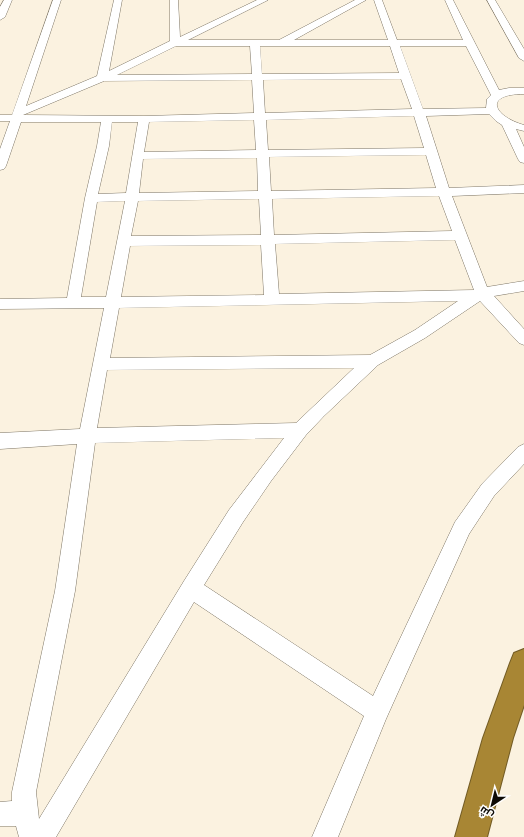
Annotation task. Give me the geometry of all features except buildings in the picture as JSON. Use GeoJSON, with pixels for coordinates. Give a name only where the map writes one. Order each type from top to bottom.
{"type":"FeatureCollection","features":[{"type":"Feature","properties":{"kind":"highway"},"geometry":{"type":"LineString","coordinates":[[471,837],[498,738],[524,663]]}},
{"type":"Feature","properties":{"kind":"street"},"geometry":{"type":"LineString","coordinates":[[0,17],[8,0]]}},
{"type":"Feature","properties":{"kind":"street"},"geometry":{"type":"LineString","coordinates":[[0,166],[57,0]]}},
{"type":"Feature","properties":{"kind":"street"},"geometry":{"type":"LineString","coordinates":[[102,78],[118,0]]}},
{"type":"Feature","properties":{"kind":"street"},"geometry":{"type":"LineString","coordinates":[[175,0],[175,43]]}},
{"type":"Feature","properties":{"kind":"street"},"geometry":{"type":"LineString","coordinates":[[0,128],[16,117],[102,78],[264,0]]}},
{"type":"Feature","properties":{"kind":"street"},"geometry":{"type":"LineString","coordinates":[[281,43],[362,0]]}},
{"type":"Feature","properties":{"kind":"street"},"geometry":{"type":"LineString","coordinates":[[378,0],[419,113],[444,192],[480,294],[524,339]]}},
{"type":"Feature","properties":{"kind":"street"},"geometry":{"type":"LineString","coordinates":[[449,0],[496,95]]}},
{"type":"Feature","properties":{"kind":"street"},"geometry":{"type":"LineString","coordinates":[[491,0],[520,42],[524,58]]}},
{"type":"Feature","properties":{"kind":"street"},"geometry":{"type":"LineString","coordinates":[[175,43],[469,43]]}},
{"type":"Feature","properties":{"kind":"street"},"geometry":{"type":"LineString","coordinates":[[255,44],[272,300]]}},
{"type":"Feature","properties":{"kind":"street"},"geometry":{"type":"LineString","coordinates":[[102,78],[406,76]]}},
{"type":"Feature","properties":{"kind":"street"},"geometry":{"type":"LineString","coordinates":[[524,91],[506,92],[496,95],[490,105],[492,111],[500,120],[524,128]]}},
{"type":"Feature","properties":{"kind":"street"},"geometry":{"type":"LineString","coordinates":[[0,118],[144,119],[492,111]]}},
{"type":"Feature","properties":{"kind":"street"},"geometry":{"type":"LineString","coordinates":[[74,303],[91,198],[103,146],[107,119]]}},
{"type":"Feature","properties":{"kind":"street"},"geometry":{"type":"LineString","coordinates":[[32,837],[23,802],[27,772],[65,591],[87,436],[132,197],[137,156],[144,119]]}},
{"type":"Feature","properties":{"kind":"street"},"geometry":{"type":"LineString","coordinates":[[507,123],[524,159]]}},
{"type":"Feature","properties":{"kind":"street"},"geometry":{"type":"LineString","coordinates":[[137,156],[431,151]]}},
{"type":"Feature","properties":{"kind":"street"},"geometry":{"type":"LineString","coordinates":[[91,198],[444,192],[524,189]]}},
{"type":"Feature","properties":{"kind":"street"},"geometry":{"type":"LineString","coordinates":[[124,241],[268,240],[460,235]]}},
{"type":"Feature","properties":{"kind":"street"},"geometry":{"type":"LineString","coordinates":[[0,304],[272,300],[480,294],[524,286]]}},
{"type":"Feature","properties":{"kind":"street"},"geometry":{"type":"LineString","coordinates":[[42,837],[191,588],[244,504],[264,475],[300,430],[352,378],[372,362],[420,334],[480,294]]}},
{"type":"Feature","properties":{"kind":"street"},"geometry":{"type":"LineString","coordinates":[[100,364],[372,362]]}},
{"type":"Feature","properties":{"kind":"street"},"geometry":{"type":"LineString","coordinates":[[0,441],[87,436],[300,430]]}},
{"type":"Feature","properties":{"kind":"street"},"geometry":{"type":"LineString","coordinates":[[325,837],[377,712],[462,528],[488,490],[524,452]]}},
{"type":"Feature","properties":{"kind":"street"},"geometry":{"type":"LineString","coordinates":[[191,588],[377,712]]}},
{"type":"Feature","properties":{"kind":"street"},"geometry":{"type":"LineString","coordinates":[[0,814],[25,813]]}}]}
